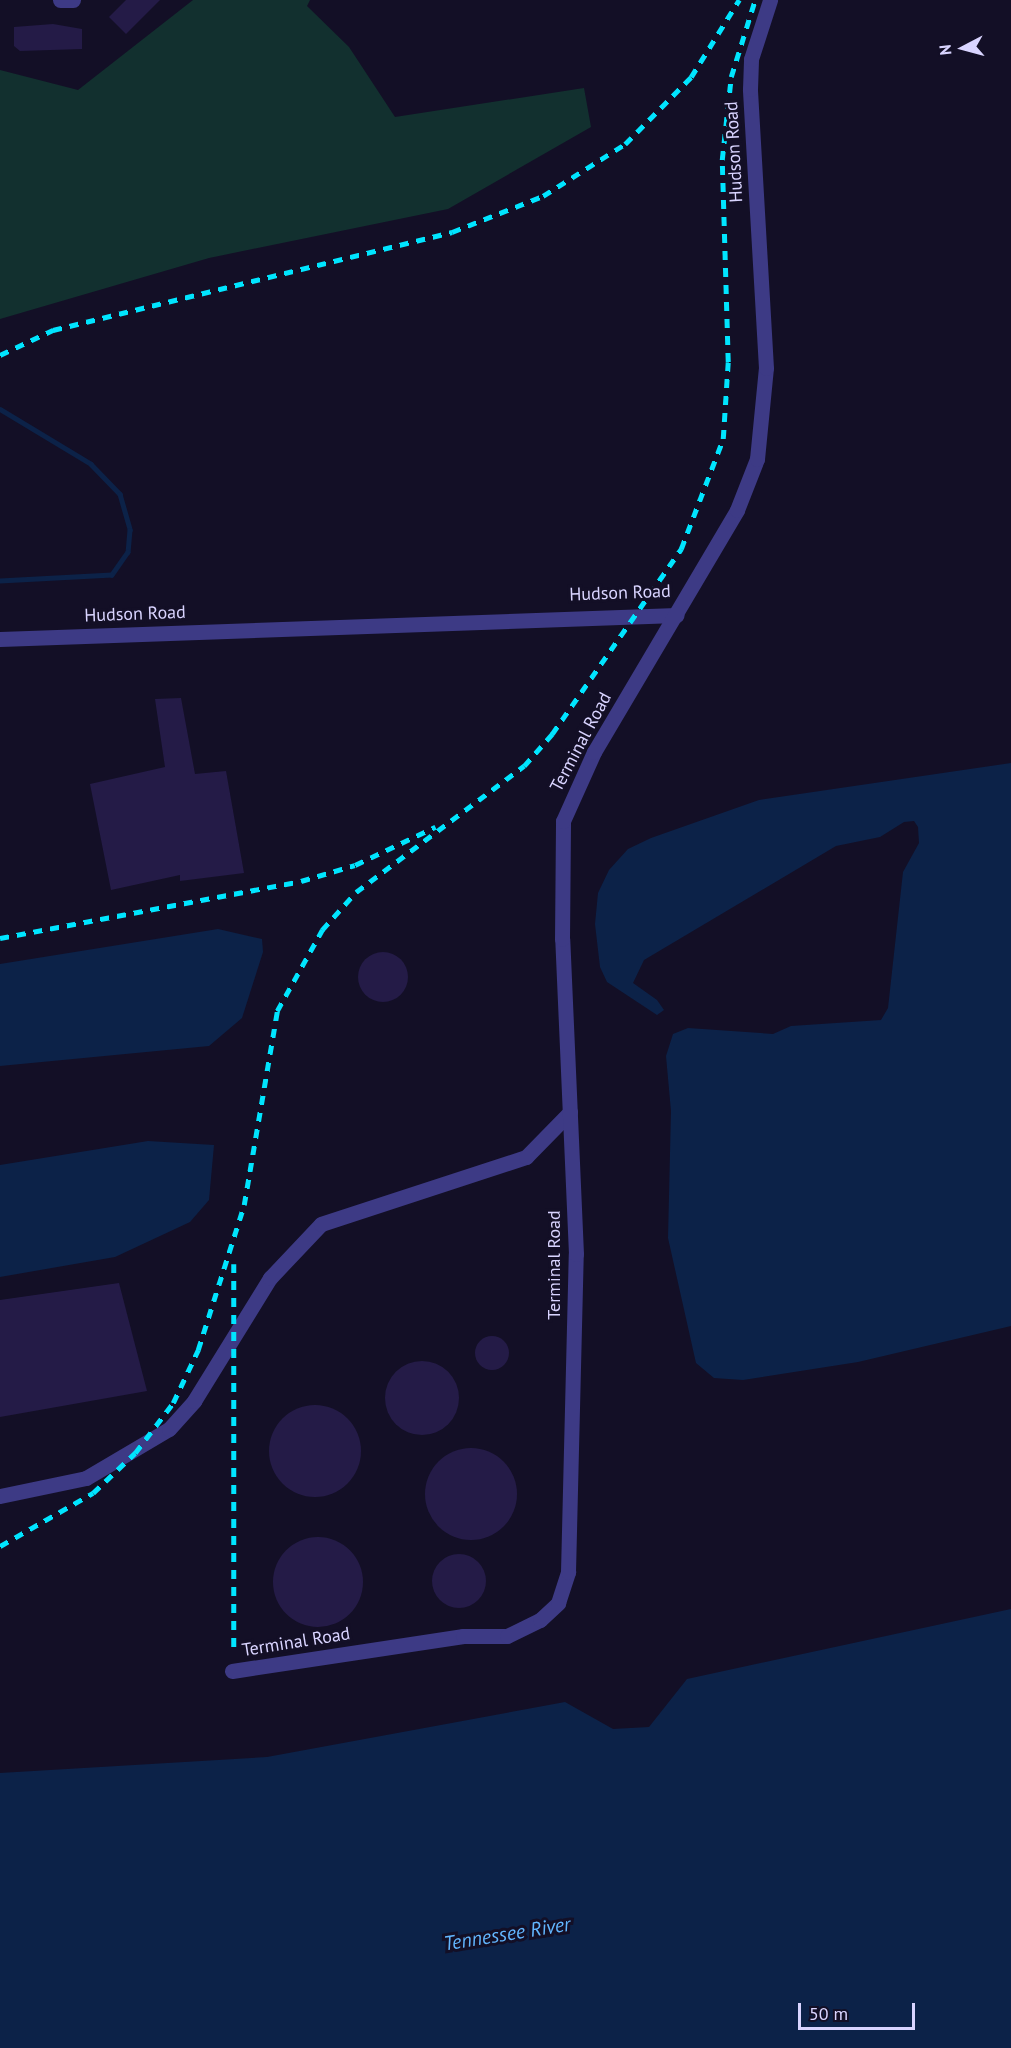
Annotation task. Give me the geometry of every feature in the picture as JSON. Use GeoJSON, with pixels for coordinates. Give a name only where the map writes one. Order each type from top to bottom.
{"type":"FeatureCollection","features":[{"type":"Feature","properties":{"kind":"street"},"geometry":{"type":"LineString","coordinates":[[60,0],[73,0]]}},
{"type":"Feature","properties":{"kind":"street","name":"Hudson Road"},"geometry":{"type":"LineString","coordinates":[[0,639],[677,615],[737,510],[757,459],[766,368],[750,89],[751,59],[770,0]]}},
{"type":"Feature","properties":{"kind":"street","name":"Terminal Road"},"geometry":{"type":"LineString","coordinates":[[232,1671],[464,1636],[507,1636],[540,1620],[558,1603],[568,1572],[576,1254],[563,821],[594,752],[677,615]]}},
{"type":"Feature","properties":{"kind":"street"},"geometry":{"type":"LineString","coordinates":[[0,1496],[86,1478],[169,1429],[194,1401],[270,1278],[321,1224],[526,1157],[570,1112]]}},
{"type":"Feature","properties":{"kind":"green space"},"geometry":{"type":"Polygon","coordinates":[[[193,0],[310,0],[307,6],[349,47],[395,117],[584,88],[591,127],[448,209],[209,258],[0,319],[0,70],[78,90],[193,0]]]}},
{"type":"Feature","properties":{"kind":"water"},"geometry":{"type":"Polygon","coordinates":[[[1011,763],[1011,1326],[858,1362],[743,1380],[714,1378],[696,1363],[668,1238],[671,1111],[666,1056],[673,1034],[688,1028],[773,1034],[791,1026],[881,1020],[888,1008],[903,872],[919,843],[918,827],[914,821],[904,822],[880,837],[836,846],[644,960],[633,983],[657,1000],[664,1010],[657,1015],[607,982],[600,967],[595,924],[598,893],[609,870],[628,849],[651,838],[759,800],[1011,763]]]}},
{"type":"Feature","properties":{"kind":"water"},"geometry":{"type":"Polygon","coordinates":[[[218,929],[262,939],[263,952],[242,1018],[209,1046],[0,1066],[0,964],[218,929]]]}},
{"type":"Feature","properties":{"kind":"water"},"geometry":{"type":"Polygon","coordinates":[[[148,1141],[214,1145],[209,1200],[190,1222],[115,1257],[0,1277],[0,1165],[148,1141]]]}},
{"type":"Feature","properties":{"kind":"water","name":"Tennessee River"},"geometry":{"type":"Polygon","coordinates":[[[1011,1609],[1011,2048],[0,2048],[0,1773],[267,1757],[565,1702],[613,1729],[649,1727],[687,1679],[1011,1609]]]}},
{"type":"Feature","properties":{"kind":"building"},"geometry":{"type":"Polygon","coordinates":[[[126,0],[160,0],[126,34],[109,17],[126,0]]]}},
{"type":"Feature","properties":{"kind":"building"},"geometry":{"type":"Polygon","coordinates":[[[53,24],[82,29],[82,49],[20,51],[14,46],[14,27],[53,24]]]}},
{"type":"Feature","properties":{"kind":"building"},"geometry":{"type":"Polygon","coordinates":[[[181,698],[195,774],[226,771],[244,873],[180,881],[180,875],[111,890],[90,784],[165,767],[155,699],[181,698]]]}},
{"type":"Feature","properties":{"kind":"building"},"geometry":{"type":"Polygon","coordinates":[[[378,952],[388,952],[401,959],[408,972],[408,982],[401,995],[388,1002],[378,1002],[369,998],[362,991],[358,982],[358,972],[362,963],[369,956],[378,952]]]}},
{"type":"Feature","properties":{"kind":"building"},"geometry":{"type":"Polygon","coordinates":[[[119,1283],[147,1391],[0,1417],[0,1300],[119,1283]]]}},
{"type":"Feature","properties":{"kind":"building"},"geometry":{"type":"Polygon","coordinates":[[[492,1336],[504,1341],[509,1353],[504,1365],[492,1370],[480,1365],[475,1353],[480,1341],[492,1336]]]}},
{"type":"Feature","properties":{"kind":"building"},"geometry":{"type":"Polygon","coordinates":[[[422,1361],[443,1367],[453,1377],[459,1398],[453,1419],[443,1429],[422,1435],[401,1429],[391,1419],[385,1398],[391,1377],[401,1367],[422,1361]]]}},
{"type":"Feature","properties":{"kind":"building"},"geometry":{"type":"Polygon","coordinates":[[[315,1405],[333,1408],[348,1418],[358,1433],[361,1451],[358,1469],[348,1484],[333,1494],[315,1497],[297,1494],[282,1484],[272,1469],[269,1451],[272,1433],[282,1418],[297,1408],[315,1405]]]}},
{"type":"Feature","properties":{"kind":"building"},"geometry":{"type":"Polygon","coordinates":[[[471,1448],[489,1451],[504,1461],[514,1476],[517,1494],[514,1512],[504,1527],[489,1537],[471,1540],[453,1537],[438,1527],[428,1512],[425,1494],[428,1476],[438,1461],[453,1451],[471,1448]]]}},
{"type":"Feature","properties":{"kind":"building"},"geometry":{"type":"Polygon","coordinates":[[[318,1537],[335,1540],[350,1550],[360,1565],[363,1582],[360,1599],[350,1614],[335,1624],[318,1627],[301,1624],[286,1614],[276,1599],[273,1582],[276,1565],[286,1550],[301,1540],[318,1537]]]}},
{"type":"Feature","properties":{"kind":"building"},"geometry":{"type":"Polygon","coordinates":[[[459,1554],[469,1556],[478,1562],[484,1571],[486,1581],[484,1591],[478,1600],[469,1606],[459,1608],[449,1606],[440,1600],[434,1591],[432,1581],[434,1571],[440,1562],[449,1556],[459,1554]]]}},
{"type":"Feature","properties":{"kind":"waterway"},"geometry":{"type":"LineString","coordinates":[[0,409],[91,464],[120,494],[130,530],[128,552],[112,575],[0,581]]}},
{"type":"Feature","properties":{"kind":"railway"},"geometry":{"type":"LineString","coordinates":[[0,355],[53,330],[452,232],[543,196],[625,144],[691,77],[739,0]]}},
{"type":"Feature","properties":{"kind":"railway"},"geometry":{"type":"LineString","coordinates":[[0,1546],[93,1493],[135,1453],[173,1403],[198,1350],[244,1205],[277,1011],[322,930],[356,892],[524,766],[552,734],[681,549],[723,439],[728,362],[722,160],[731,77],[755,0]]}},
{"type":"Feature","properties":{"kind":"railway"},"geometry":{"type":"LineString","coordinates":[[0,938],[301,881],[355,865],[435,827]]}},
{"type":"Feature","properties":{"kind":"railway"},"geometry":{"type":"LineString","coordinates":[[234,1264],[234,1651]]}}]}
